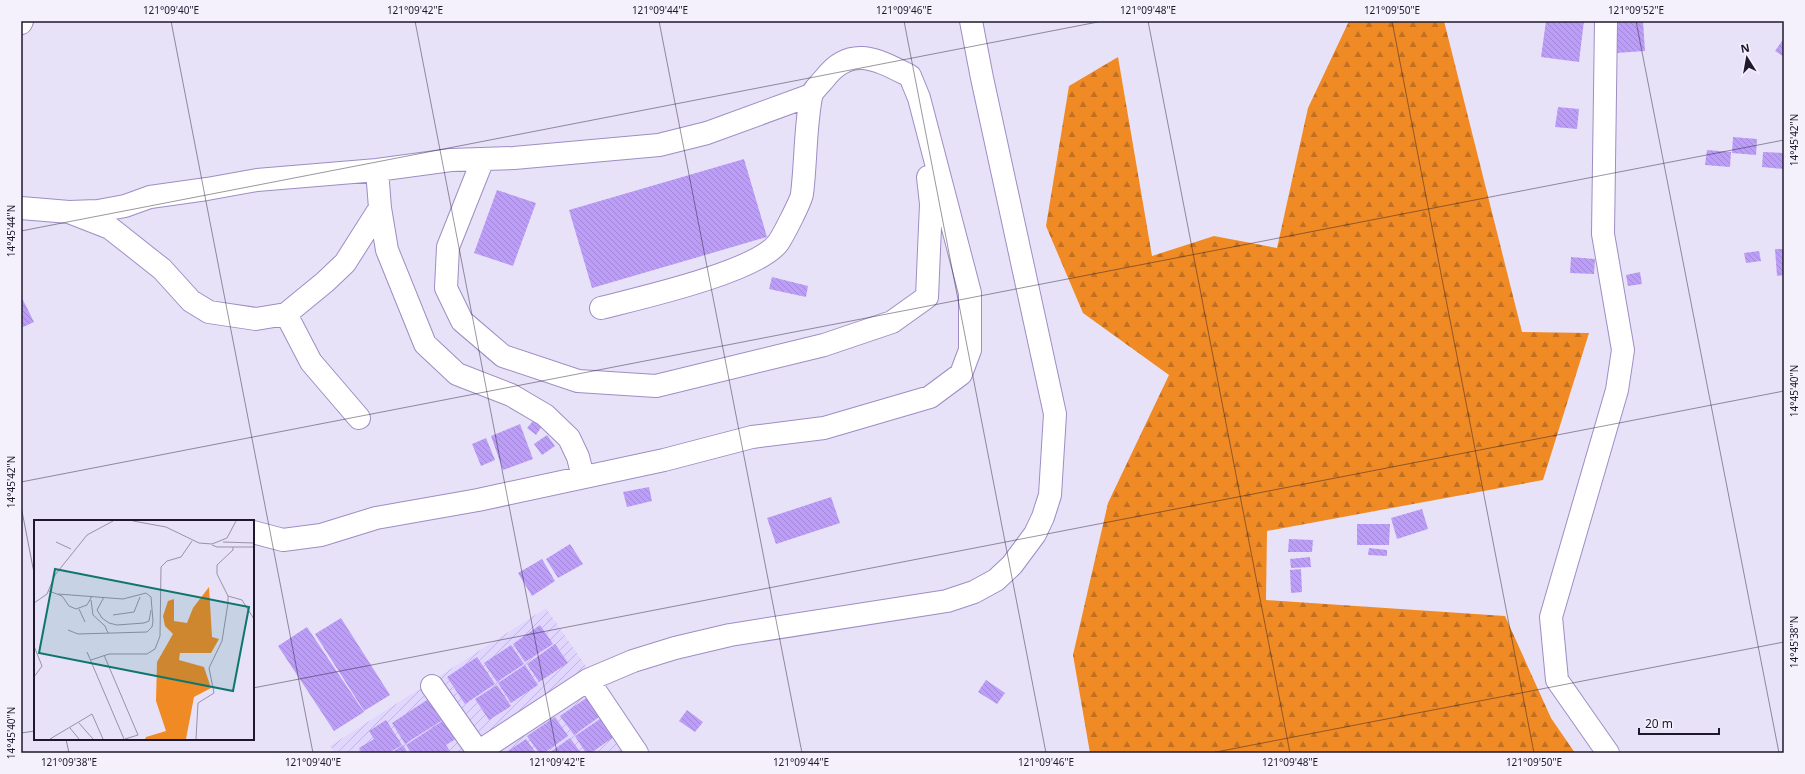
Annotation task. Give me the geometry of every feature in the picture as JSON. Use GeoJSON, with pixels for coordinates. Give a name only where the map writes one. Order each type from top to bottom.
{"type":"FeatureCollection","features":[{"type":"Feature","properties":{"kind":"street"},"geometry":{"type":"LineString","coordinates":[[432,686],[479,752],[588,680],[632,662],[675,648],[730,635],[947,601],[974,592],[996,580],[1012,565],[1035,534],[1043,517],[1050,494],[1055,414],[971,21]]}},
{"type":"Feature","properties":{"kind":"street"},"geometry":{"type":"LineString","coordinates":[[1606,21],[1603,234],[1623,350],[1617,390],[1551,617],[1557,680],[1608,753]]}},
{"type":"Feature","properties":{"kind":"street"},"geometry":{"type":"LineString","coordinates":[[21,208],[69,212],[98,211],[125,206],[150,197],[207,190],[257,180],[377,170],[451,160],[483,159],[659,145],[707,133],[811,95],[834,67],[854,57],[883,62],[910,76],[919,98],[970,293],[970,350],[961,374],[930,397],[824,428],[752,437],[664,460],[478,500],[376,518],[321,535],[283,540],[254,532]]}},
{"type":"Feature","properties":{"kind":"street"},"geometry":{"type":"LineString","coordinates":[[601,308],[706,280],[754,261],[778,243],[802,196],[811,95]]}},
{"type":"Feature","properties":{"kind":"street"},"geometry":{"type":"LineString","coordinates":[[483,159],[448,247],[446,288],[462,321],[503,356],[578,381],[656,386],[824,345],[892,322],[927,298],[931,204],[919,98]]}},
{"type":"Feature","properties":{"kind":"street"},"geometry":{"type":"LineString","coordinates":[[377,170],[380,208],[387,250],[425,344],[456,374],[511,395],[545,415],[569,438],[578,457],[583,477]]}},
{"type":"Feature","properties":{"kind":"street"},"geometry":{"type":"LineString","coordinates":[[69,212],[110,228],[162,269],[192,301],[209,312],[256,319],[286,314],[307,298],[345,263],[380,208]]}},
{"type":"Feature","properties":{"kind":"street"},"geometry":{"type":"LineString","coordinates":[[286,314],[311,362],[359,418]]}},
{"type":"Feature","properties":{"kind":"street"},"geometry":{"type":"LineString","coordinates":[[588,680],[637,753]]}},
{"type":"Feature","properties":{"kind":"shaded area"},"geometry":{"type":"Polygon","coordinates":[[[546,608],[645,753],[335,753],[330,746],[546,608]]]}},
{"type":"Feature","properties":{"kind":"green space"},"geometry":{"type":"Polygon","coordinates":[[[1349,21],[1444,21],[1522,332],[1589,333],[1543,480],[1267,531],[1266,600],[1505,616],[1551,718],[1575,753],[1090,753],[1073,655],[1108,503],[1169,375],[1083,313],[1046,226],[1069,86],[1118,57],[1152,256],[1214,236],[1277,248],[1308,108],[1349,21]]]}},
{"type":"Feature","properties":{"kind":"building"},"geometry":{"type":"Polygon","coordinates":[[[1546,21],[1584,21],[1579,62],[1541,57],[1546,21]]]}},
{"type":"Feature","properties":{"kind":"building"},"geometry":{"type":"Polygon","coordinates":[[[1614,21],[1643,21],[1645,51],[1616,53],[1614,21]]]}},
{"type":"Feature","properties":{"kind":"building"},"geometry":{"type":"Polygon","coordinates":[[[1784,38],[1784,57],[1775,51],[1784,38]]]}},
{"type":"Feature","properties":{"kind":"building"},"geometry":{"type":"Polygon","coordinates":[[[1558,107],[1579,109],[1577,129],[1555,127],[1558,107]]]}},
{"type":"Feature","properties":{"kind":"building"},"geometry":{"type":"Polygon","coordinates":[[[1733,137],[1757,139],[1756,155],[1732,153],[1733,137]]]}},
{"type":"Feature","properties":{"kind":"building"},"geometry":{"type":"Polygon","coordinates":[[[1707,150],[1731,152],[1730,167],[1705,165],[1707,150]]]}},
{"type":"Feature","properties":{"kind":"building"},"geometry":{"type":"Polygon","coordinates":[[[1763,152],[1784,153],[1784,169],[1762,167],[1763,152]]]}},
{"type":"Feature","properties":{"kind":"building"},"geometry":{"type":"Polygon","coordinates":[[[744,159],[767,237],[592,288],[569,210],[744,159]]]}},
{"type":"Feature","properties":{"kind":"building"},"geometry":{"type":"Polygon","coordinates":[[[497,190],[536,203],[513,266],[474,253],[497,190]]]}},
{"type":"Feature","properties":{"kind":"building"},"geometry":{"type":"Polygon","coordinates":[[[1775,249],[1784,249],[1784,275],[1777,276],[1775,249]]]}},
{"type":"Feature","properties":{"kind":"building"},"geometry":{"type":"Polygon","coordinates":[[[1759,251],[1761,261],[1746,263],[1744,253],[1759,251]]]}},
{"type":"Feature","properties":{"kind":"building"},"geometry":{"type":"Polygon","coordinates":[[[1571,257],[1595,259],[1594,274],[1570,273],[1571,257]]]}},
{"type":"Feature","properties":{"kind":"building"},"geometry":{"type":"Polygon","coordinates":[[[1640,272],[1642,284],[1628,286],[1626,275],[1640,272]]]}},
{"type":"Feature","properties":{"kind":"building"},"geometry":{"type":"Polygon","coordinates":[[[772,277],[808,286],[806,297],[769,289],[772,277]]]}},
{"type":"Feature","properties":{"kind":"building"},"geometry":{"type":"Polygon","coordinates":[[[21,296],[34,322],[21,328],[21,296]]]}},
{"type":"Feature","properties":{"kind":"building"},"geometry":{"type":"Polygon","coordinates":[[[534,420],[542,426],[536,435],[527,428],[534,420]]]}},
{"type":"Feature","properties":{"kind":"building"},"geometry":{"type":"Polygon","coordinates":[[[520,424],[533,459],[503,470],[491,436],[520,424]]]}},
{"type":"Feature","properties":{"kind":"building"},"geometry":{"type":"Polygon","coordinates":[[[547,435],[555,446],[542,455],[534,444],[547,435]]]}},
{"type":"Feature","properties":{"kind":"building"},"geometry":{"type":"Polygon","coordinates":[[[486,438],[495,460],[481,466],[472,444],[486,438]]]}},
{"type":"Feature","properties":{"kind":"building"},"geometry":{"type":"Polygon","coordinates":[[[649,487],[652,501],[627,507],[623,492],[649,487]]]}},
{"type":"Feature","properties":{"kind":"building"},"geometry":{"type":"Polygon","coordinates":[[[831,497],[840,523],[776,544],[767,518],[831,497]]]}},
{"type":"Feature","properties":{"kind":"building"},"geometry":{"type":"Polygon","coordinates":[[[1422,509],[1428,529],[1397,539],[1391,518],[1422,509]]]}},
{"type":"Feature","properties":{"kind":"building"},"geometry":{"type":"Polygon","coordinates":[[[1357,524],[1390,524],[1389,545],[1357,545],[1357,524]]]}},
{"type":"Feature","properties":{"kind":"building"},"geometry":{"type":"Polygon","coordinates":[[[1289,539],[1313,540],[1312,552],[1288,552],[1289,539]]]}},
{"type":"Feature","properties":{"kind":"building"},"geometry":{"type":"Polygon","coordinates":[[[570,544],[583,564],[558,578],[546,559],[570,544]]]}},
{"type":"Feature","properties":{"kind":"building"},"geometry":{"type":"Polygon","coordinates":[[[1369,548],[1387,550],[1387,556],[1368,555],[1369,548]]]}},
{"type":"Feature","properties":{"kind":"building"},"geometry":{"type":"Polygon","coordinates":[[[1310,557],[1311,567],[1291,568],[1290,559],[1310,557]]]}},
{"type":"Feature","properties":{"kind":"building"},"geometry":{"type":"Polygon","coordinates":[[[542,559],[555,581],[532,596],[518,573],[542,559]]]}},
{"type":"Feature","properties":{"kind":"building"},"geometry":{"type":"Polygon","coordinates":[[[1301,569],[1302,592],[1291,593],[1290,570],[1301,569]]]}},
{"type":"Feature","properties":{"kind":"building"},"geometry":{"type":"Polygon","coordinates":[[[341,618],[390,695],[364,711],[315,634],[341,618]]]}},
{"type":"Feature","properties":{"kind":"building"},"geometry":{"type":"Polygon","coordinates":[[[540,625],[553,644],[525,662],[513,644],[540,625]]]}},
{"type":"Feature","properties":{"kind":"building"},"geometry":{"type":"Polygon","coordinates":[[[307,627],[364,712],[334,731],[278,646],[307,627]]]}},
{"type":"Feature","properties":{"kind":"building"},"geometry":{"type":"Polygon","coordinates":[[[555,644],[568,663],[539,682],[527,664],[555,644]]]}},
{"type":"Feature","properties":{"kind":"building"},"geometry":{"type":"Polygon","coordinates":[[[511,645],[524,664],[497,682],[484,663],[511,645]]]}},
{"type":"Feature","properties":{"kind":"building"},"geometry":{"type":"Polygon","coordinates":[[[477,657],[495,684],[465,704],[447,677],[477,657]]]}},
{"type":"Feature","properties":{"kind":"building"},"geometry":{"type":"Polygon","coordinates":[[[525,665],[538,685],[511,703],[498,683],[525,665]]]}},
{"type":"Feature","properties":{"kind":"building"},"geometry":{"type":"Polygon","coordinates":[[[986,680],[1005,693],[997,704],[978,692],[986,680]]]}},
{"type":"Feature","properties":{"kind":"building"},"geometry":{"type":"Polygon","coordinates":[[[497,685],[511,706],[489,720],[475,699],[497,685]]]}},
{"type":"Feature","properties":{"kind":"building"},"geometry":{"type":"Polygon","coordinates":[[[588,697],[602,715],[574,735],[560,716],[588,697]]]}},
{"type":"Feature","properties":{"kind":"building"},"geometry":{"type":"Polygon","coordinates":[[[430,698],[444,719],[405,744],[392,723],[430,698]]]}},
{"type":"Feature","properties":{"kind":"building"},"geometry":{"type":"Polygon","coordinates":[[[687,710],[703,722],[695,732],[679,721],[687,710]]]}},
{"type":"Feature","properties":{"kind":"building"},"geometry":{"type":"Polygon","coordinates":[[[555,717],[568,736],[544,753],[539,753],[527,736],[555,717]]]}},
{"type":"Feature","properties":{"kind":"building"},"geometry":{"type":"Polygon","coordinates":[[[603,717],[615,736],[591,753],[586,753],[575,736],[603,717]]]}},
{"type":"Feature","properties":{"kind":"building"},"geometry":{"type":"Polygon","coordinates":[[[386,720],[402,745],[389,753],[362,753],[359,748],[374,739],[369,731],[386,720]]]}},
{"type":"Feature","properties":{"kind":"building"},"geometry":{"type":"Polygon","coordinates":[[[444,720],[457,738],[446,745],[451,753],[411,753],[406,745],[444,720]]]}},
{"type":"Feature","properties":{"kind":"building"},"geometry":{"type":"Polygon","coordinates":[[[570,738],[581,753],[549,753],[570,738]]]}},
{"type":"Feature","properties":{"kind":"building"},"geometry":{"type":"Polygon","coordinates":[[[526,739],[536,753],[505,753],[526,739]]]}},
{"type":"Feature","properties":{"kind":"building"},"geometry":{"type":"Polygon","coordinates":[[[403,745],[408,753],[391,753],[403,745]]]}}]}
